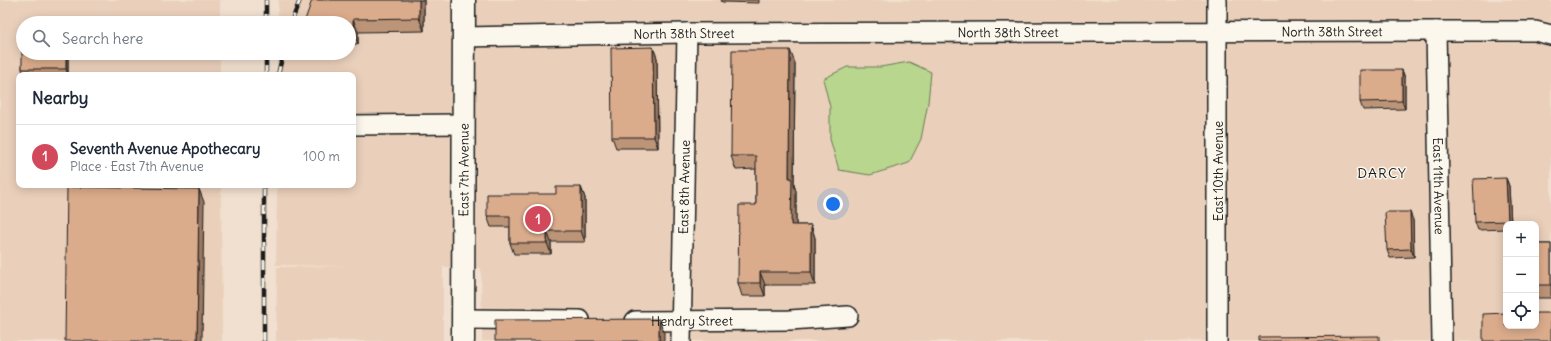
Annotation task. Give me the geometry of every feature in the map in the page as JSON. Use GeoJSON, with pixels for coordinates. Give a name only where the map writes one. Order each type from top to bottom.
{"type":"FeatureCollection","features":[{"type":"Feature","properties":{"kind":"street","name":"East 7th Avenue"},"geometry":{"type":"LineString","coordinates":[[463,341],[464,0]]}},
{"type":"Feature","properties":{"kind":"street","name":"East 10th Avenue"},"geometry":{"type":"LineString","coordinates":[[1217,0],[1217,341]]}},
{"type":"Feature","properties":{"kind":"street","name":"North 38th Street"},"geometry":{"type":"LineString","coordinates":[[464,37],[687,33],[1436,30],[1535,31],[1551,35]]}},
{"type":"Feature","properties":{"kind":"street","name":"East 11th Avenue"},"geometry":{"type":"LineString","coordinates":[[1436,30],[1442,341]]}},
{"type":"Feature","properties":{"kind":"street","name":"East 8th Avenue"},"geometry":{"type":"LineString","coordinates":[[681,341],[687,33]]}},
{"type":"Feature","properties":{"kind":"street"},"geometry":{"type":"LineString","coordinates":[[356,125],[464,124]]}},
{"type":"Feature","properties":{"kind":"street","name":"Hendry Street"},"geometry":{"type":"LineString","coordinates":[[618,320],[790,320],[848,316]]}},
{"type":"Feature","properties":{"kind":"street"},"geometry":{"type":"LineString","coordinates":[[463,319],[595,320]]}},
{"type":"Feature","properties":{"kind":"shaded area"},"geometry":{"type":"Polygon","coordinates":[[[0,0],[220,0],[220,16],[16,16],[16,60],[220,60],[220,72],[16,72],[16,188],[221,188],[222,341],[0,341],[0,0]]]}},
{"type":"Feature","properties":{"kind":"shaded area"},"geometry":{"type":"Polygon","coordinates":[[[278,0],[1213,0],[1215,341],[482,341],[481,268],[443,267],[443,341],[276,341],[277,267],[350,266],[276,265],[277,188],[356,188],[356,72],[277,72],[277,60],[356,60],[356,16],[278,16],[278,0]]]}},
{"type":"Feature","properties":{"kind":"shaded area"},"geometry":{"type":"Polygon","coordinates":[[[1222,0],[1551,0],[1551,341],[1221,341],[1222,0]]]}},
{"type":"Feature","properties":{"kind":"green space"},"geometry":{"type":"Polygon","coordinates":[[[909,62],[931,72],[928,103],[921,139],[909,163],[870,175],[839,170],[830,139],[830,107],[823,79],[847,67],[880,67],[909,62]]]}},
{"type":"Feature","properties":{"kind":"building"},"geometry":{"type":"Polygon","coordinates":[[[312,0],[419,0],[419,18],[356,19],[356,16],[306,16],[312,0]]]}},
{"type":"Feature","properties":{"kind":"building"},"geometry":{"type":"Polygon","coordinates":[[[653,47],[654,137],[612,137],[611,48],[653,47]]]}},
{"type":"Feature","properties":{"kind":"building"},"geometry":{"type":"Polygon","coordinates":[[[732,50],[790,50],[789,178],[792,178],[791,225],[811,225],[811,272],[760,272],[760,283],[738,283],[739,205],[756,205],[756,156],[731,156],[732,50]]]}},
{"type":"Feature","properties":{"kind":"building"},"geometry":{"type":"Polygon","coordinates":[[[22,60],[66,60],[66,69],[22,69],[22,60]]]}},
{"type":"Feature","properties":{"kind":"building"},"geometry":{"type":"Polygon","coordinates":[[[1360,70],[1402,70],[1402,101],[1360,102],[1360,70]]]}},
{"type":"Feature","properties":{"kind":"building"},"geometry":{"type":"Polygon","coordinates":[[[1506,178],[1508,221],[1475,222],[1473,179],[1506,178]]]}},
{"type":"Feature","properties":{"kind":"building"},"geometry":{"type":"Polygon","coordinates":[[[556,187],[581,187],[581,231],[547,231],[547,243],[510,243],[510,216],[487,216],[487,194],[556,194],[556,187]]]}},
{"type":"Feature","properties":{"kind":"building"},"geometry":{"type":"Polygon","coordinates":[[[67,188],[199,189],[197,341],[65,341],[67,188]]]}},
{"type":"Feature","properties":{"kind":"building"},"geometry":{"type":"Polygon","coordinates":[[[1385,212],[1410,212],[1411,249],[1387,250],[1385,212]]]}},
{"type":"Feature","properties":{"kind":"building"},"geometry":{"type":"Polygon","coordinates":[[[1539,244],[1551,244],[1551,285],[1539,285],[1539,244]]]}},
{"type":"Feature","properties":{"kind":"building"},"geometry":{"type":"Polygon","coordinates":[[[1503,313],[1503,329],[1539,329],[1539,313],[1551,313],[1551,341],[1483,341],[1483,314],[1503,313]]]}},
{"type":"Feature","properties":{"kind":"building"},"geometry":{"type":"Polygon","coordinates":[[[659,319],[659,341],[495,341],[495,320],[659,319]]]}},
{"type":"Feature","properties":{"kind":"building"},"geometry":{"type":"Polygon","coordinates":[[[1379,336],[1379,341],[1259,341],[1259,337],[1379,336]]]}},
{"type":"Feature","properties":{"kind":"railway"},"geometry":{"type":"LineString","coordinates":[[266,0],[266,16]]}},
{"type":"Feature","properties":{"kind":"railway"},"geometry":{"type":"LineString","coordinates":[[294,16],[300,0]]}},
{"type":"Feature","properties":{"kind":"railway"},"geometry":{"type":"LineString","coordinates":[[266,60],[266,72]]}},
{"type":"Feature","properties":{"kind":"railway"},"geometry":{"type":"LineString","coordinates":[[279,72],[281,60]]}},
{"type":"Feature","properties":{"kind":"railway"},"geometry":{"type":"LineString","coordinates":[[264,188],[264,341]]}},
{"type":"Feature","properties":{"kind":"place","name":"Seventh Avenue Apothecary"},"geometry":{"type":"Point","coordinates":[538,219]}},
{"type":"Feature","properties":{"kind":"district","name":"DARCY"},"geometry":{"type":"Point","coordinates":[1382,173]}}]}
